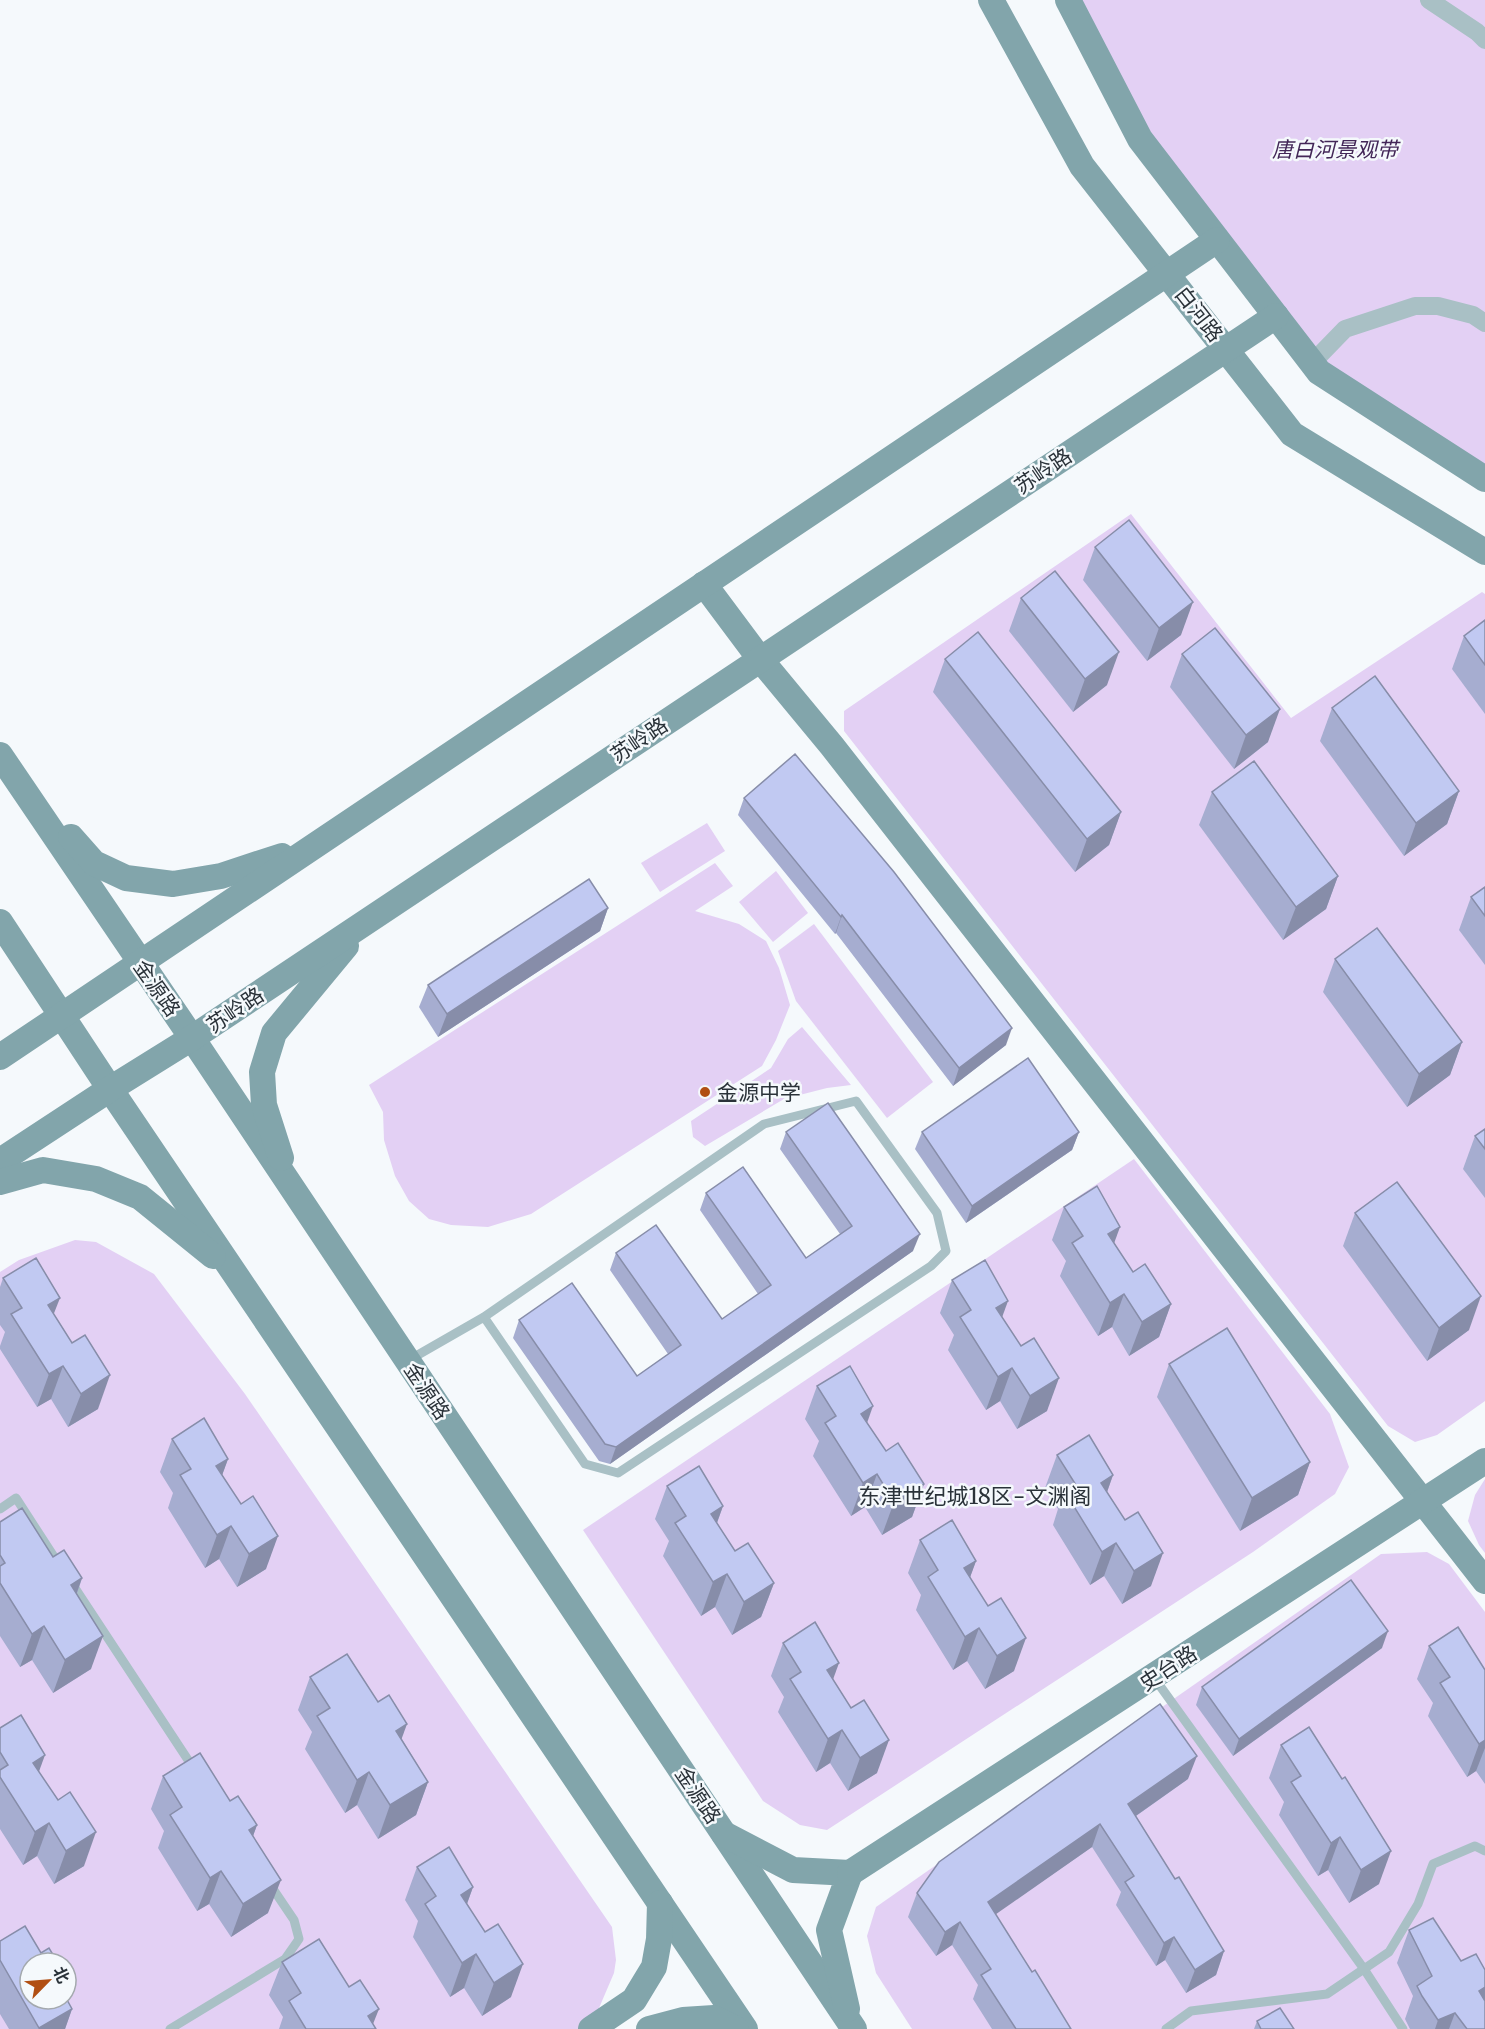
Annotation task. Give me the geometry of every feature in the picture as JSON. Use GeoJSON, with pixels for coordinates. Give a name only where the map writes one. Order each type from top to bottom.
{"type":"FeatureCollection","features":[{"type":"Feature","properties":{"kind":"main road","name":"白河路"},"geometry":{"type":"LineString","coordinates":[[991,0],[1082,166],[1292,434],[1485,552]]}},
{"type":"Feature","properties":{"kind":"main road"},"geometry":{"type":"LineString","coordinates":[[1068,0],[1140,139],[1319,372],[1485,479]]}},
{"type":"Feature","properties":{"kind":"main road"},"geometry":{"type":"LineString","coordinates":[[0,1057],[1218,240]]}},
{"type":"Feature","properties":{"kind":"main road","name":"苏岭路"},"geometry":{"type":"LineString","coordinates":[[0,1161],[366,923],[1276,315]]}},
{"type":"Feature","properties":{"kind":"main road"},"geometry":{"type":"LineString","coordinates":[[704,584],[760,659],[832,746],[1485,1581]]}},
{"type":"Feature","properties":{"kind":"main road"},"geometry":{"type":"LineString","coordinates":[[5,762],[94,863],[126,878],[173,884],[221,876],[314,845]]}},
{"type":"Feature","properties":{"kind":"main road","name":"金源路"},"geometry":{"type":"LineString","coordinates":[[5,762],[852,2026]]}},
{"type":"Feature","properties":{"kind":"main road"},"geometry":{"type":"LineString","coordinates":[[0,922],[233,1272],[746,2029]]}},
{"type":"Feature","properties":{"kind":"main road"},"geometry":{"type":"LineString","coordinates":[[300,1202],[280,1156],[264,1105],[262,1072],[274,1033],[366,923]]}},
{"type":"Feature","properties":{"kind":"main road"},"geometry":{"type":"LineString","coordinates":[[0,1182],[44,1170],[96,1179],[140,1197],[233,1272]]}},
{"type":"Feature","properties":{"kind":"main road","name":"史台路"},"geometry":{"type":"LineString","coordinates":[[850,1874],[1485,1461]]}},
{"type":"Feature","properties":{"kind":"main road"},"geometry":{"type":"LineString","coordinates":[[723,1833],[793,1870],[850,1874],[829,1930],[852,2026]]}},
{"type":"Feature","properties":{"kind":"main road"},"geometry":{"type":"LineString","coordinates":[[591,2029],[634,2000],[654,1968],[659,1939],[660,1903]]}},
{"type":"Feature","properties":{"kind":"main road"},"geometry":{"type":"LineString","coordinates":[[649,2029],[683,2020],[714,2018],[736,2029]]}},
{"type":"Feature","properties":{"kind":"street"},"geometry":{"type":"LineString","coordinates":[[1429,0],[1477,32],[1485,40]]}},
{"type":"Feature","properties":{"kind":"street"},"geometry":{"type":"LineString","coordinates":[[1312,363],[1345,329],[1416,306],[1438,306],[1473,315],[1485,323]]}},
{"type":"Feature","properties":{"kind":"lane"},"geometry":{"type":"LineString","coordinates":[[407,1361],[484,1317],[764,1124],[856,1101],[937,1213],[946,1251],[931,1266],[618,1473],[585,1464],[484,1317]]}},
{"type":"Feature","properties":{"kind":"lane"},"geometry":{"type":"LineString","coordinates":[[0,1509],[16,1498],[202,1781]]}},
{"type":"Feature","properties":{"kind":"lane"},"geometry":{"type":"LineString","coordinates":[[1154,1677],[1364,1969],[1403,2029]]}},
{"type":"Feature","properties":{"kind":"lane"},"geometry":{"type":"LineString","coordinates":[[1166,2029],[1191,2012],[1328,1994],[1389,1952],[1418,1904],[1433,1864],[1475,1846],[1485,1851]]}},
{"type":"Feature","properties":{"kind":"lane"},"geometry":{"type":"LineString","coordinates":[[170,2029],[285,1959],[299,1939],[294,1920],[265,1877]]}},
{"type":"Feature","properties":{"kind":"green space","name":"唐白河景观带"},"geometry":{"type":"Polygon","coordinates":[[[1068,0],[1485,0],[1485,479],[1319,372],[1140,139],[1068,0]]]}},
{"type":"Feature","properties":{"kind":"green space"},"geometry":{"type":"Polygon","coordinates":[[[1131,514],[1291,718],[1482,592],[1485,594],[1485,1401],[1437,1435],[1415,1442],[1388,1426],[844,731],[844,711],[1131,514]]]}},
{"type":"Feature","properties":{"kind":"green space"},"geometry":{"type":"Polygon","coordinates":[[[707,823],[725,851],[660,892],[641,863],[707,823]]]}},
{"type":"Feature","properties":{"kind":"green space"},"geometry":{"type":"Polygon","coordinates":[[[715,863],[733,886],[695,911],[739,924],[766,941],[779,968],[790,1005],[776,1040],[762,1066],[531,1214],[488,1227],[451,1225],[429,1219],[409,1201],[395,1176],[384,1140],[383,1112],[369,1085],[715,863]]]}},
{"type":"Feature","properties":{"kind":"green space"},"geometry":{"type":"Polygon","coordinates":[[[776,871],[808,913],[773,942],[739,902],[776,871]]]}},
{"type":"Feature","properties":{"kind":"green space"},"geometry":{"type":"Polygon","coordinates":[[[814,924],[933,1082],[887,1118],[796,1001],[778,951],[814,924]]]}},
{"type":"Feature","properties":{"kind":"green space"},"geometry":{"type":"Polygon","coordinates":[[[802,1027],[851,1085],[827,1088],[784,1099],[705,1146],[693,1137],[691,1121],[771,1068],[788,1039],[802,1027]]]}},
{"type":"Feature","properties":{"kind":"green space"},"geometry":{"type":"Polygon","coordinates":[[[1134,1159],[1330,1414],[1349,1467],[1335,1494],[1253,1552],[827,1830],[800,1825],[763,1801],[583,1530],[1134,1159]]]}},
{"type":"Feature","properties":{"kind":"green space"},"geometry":{"type":"Polygon","coordinates":[[[75,1240],[96,1242],[154,1274],[245,1394],[612,1927],[616,1960],[614,1973],[590,2029],[0,2029],[0,1272],[19,1260],[75,1240]]]}},
{"type":"Feature","properties":{"kind":"green space"},"geometry":{"type":"Polygon","coordinates":[[[1485,1479],[1485,1553],[1468,1521],[1475,1495],[1485,1479]]]}},
{"type":"Feature","properties":{"kind":"green space"},"geometry":{"type":"Polygon","coordinates":[[[1427,1552],[1449,1564],[1485,1612],[1485,2029],[912,2029],[876,1973],[867,1936],[876,1907],[1381,1554],[1427,1552]]]}},
{"type":"Feature","properties":{"kind":"building"},"geometry":{"type":"Polygon","coordinates":[[[1129,520],[1193,602],[1159,628],[1095,547],[1129,520]]]}},
{"type":"Feature","properties":{"kind":"building"},"geometry":{"type":"Polygon","coordinates":[[[1055,571],[1119,652],[1085,679],[1021,598],[1055,571]]]}},
{"type":"Feature","properties":{"kind":"building"},"geometry":{"type":"Polygon","coordinates":[[[1485,620],[1485,665],[1464,636],[1485,620]]]}},
{"type":"Feature","properties":{"kind":"building"},"geometry":{"type":"Polygon","coordinates":[[[1215,628],[1280,709],[1246,735],[1182,654],[1215,628]]]}},
{"type":"Feature","properties":{"kind":"building"},"geometry":{"type":"Polygon","coordinates":[[[978,632],[1121,812],[1087,839],[945,659],[978,632]]]}},
{"type":"Feature","properties":{"kind":"building"},"geometry":{"type":"Polygon","coordinates":[[[1375,676],[1459,791],[1416,823],[1332,708],[1375,676]]]}},
{"type":"Feature","properties":{"kind":"building"},"geometry":{"type":"Polygon","coordinates":[[[795,754],[894,872],[1012,1028],[959,1068],[842,915],[841,917],[744,798],[795,754]]]}},
{"type":"Feature","properties":{"kind":"building"},"geometry":{"type":"Polygon","coordinates":[[[1254,761],[1338,876],[1296,907],[1212,792],[1254,761]]]}},
{"type":"Feature","properties":{"kind":"building"},"geometry":{"type":"Polygon","coordinates":[[[589,879],[608,908],[447,1014],[428,985],[589,879]]]}},
{"type":"Feature","properties":{"kind":"building"},"geometry":{"type":"Polygon","coordinates":[[[1485,887],[1485,916],[1471,897],[1485,887]]]}},
{"type":"Feature","properties":{"kind":"building"},"geometry":{"type":"Polygon","coordinates":[[[1377,928],[1462,1042],[1419,1074],[1335,959],[1377,928]]]}},
{"type":"Feature","properties":{"kind":"building"},"geometry":{"type":"Polygon","coordinates":[[[1028,1058],[1079,1132],[972,1206],[922,1132],[1028,1058]]]}},
{"type":"Feature","properties":{"kind":"building"},"geometry":{"type":"Polygon","coordinates":[[[828,1103],[920,1234],[616,1447],[605,1444],[519,1320],[572,1283],[637,1376],[681,1345],[616,1253],[656,1225],[722,1319],[771,1285],[706,1193],[743,1167],[806,1258],[852,1226],[786,1132],[828,1103]]]}},
{"type":"Feature","properties":{"kind":"building"},"geometry":{"type":"Polygon","coordinates":[[[1485,1129],[1485,1149],[1475,1136],[1485,1129]]]}},
{"type":"Feature","properties":{"kind":"building"},"geometry":{"type":"Polygon","coordinates":[[[1397,1182],[1481,1296],[1439,1328],[1355,1213],[1397,1182]]]}},
{"type":"Feature","properties":{"kind":"building"},"geometry":{"type":"Polygon","coordinates":[[[1097,1186],[1120,1227],[1108,1234],[1133,1272],[1145,1264],[1171,1304],[1142,1322],[1124,1294],[1110,1303],[1072,1243],[1083,1236],[1064,1207],[1097,1186]]]}},
{"type":"Feature","properties":{"kind":"building"},"geometry":{"type":"Polygon","coordinates":[[[36,1258],[60,1298],[48,1305],[72,1343],[85,1335],[110,1375],[81,1394],[63,1366],[49,1374],[11,1314],[22,1308],[3,1278],[36,1258]]]}},
{"type":"Feature","properties":{"kind":"building"},"geometry":{"type":"Polygon","coordinates":[[[985,1260],[1008,1301],[996,1308],[1021,1346],[1034,1338],[1059,1378],[1030,1396],[1012,1368],[998,1377],[960,1317],[971,1310],[952,1280],[985,1260]]]}},
{"type":"Feature","properties":{"kind":"building"},"geometry":{"type":"Polygon","coordinates":[[[1227,1328],[1310,1462],[1252,1498],[1169,1364],[1227,1328]]]}},
{"type":"Feature","properties":{"kind":"building"},"geometry":{"type":"Polygon","coordinates":[[[850,1366],[873,1406],[861,1414],[886,1451],[898,1443],[924,1484],[894,1502],[877,1474],[863,1483],[825,1423],[836,1416],[817,1386],[850,1366]]]}},
{"type":"Feature","properties":{"kind":"building"},"geometry":{"type":"Polygon","coordinates":[[[204,1418],[228,1459],[216,1466],[241,1504],[253,1496],[278,1536],[249,1554],[231,1526],[217,1535],[180,1475],[191,1469],[172,1439],[204,1418]]]}},
{"type":"Feature","properties":{"kind":"building"},"geometry":{"type":"Polygon","coordinates":[[[1089,1435],[1113,1475],[1101,1483],[1125,1520],[1138,1512],[1163,1553],[1134,1571],[1116,1543],[1102,1552],[1065,1492],[1076,1485],[1057,1455],[1089,1435]]]}},
{"type":"Feature","properties":{"kind":"building"},"geometry":{"type":"Polygon","coordinates":[[[699,1466],[723,1506],[711,1514],[735,1551],[748,1543],[774,1583],[744,1602],[727,1574],[713,1582],[675,1523],[686,1516],[667,1486],[699,1466]]]}},
{"type":"Feature","properties":{"kind":"building"},"geometry":{"type":"Polygon","coordinates":[[[22,1508],[53,1557],[64,1550],[82,1578],[71,1585],[103,1636],[65,1660],[44,1626],[32,1634],[0,1583],[0,1566],[5,1563],[0,1555],[0,1522],[22,1508]]]}},
{"type":"Feature","properties":{"kind":"building"},"geometry":{"type":"Polygon","coordinates":[[[952,1520],[976,1561],[964,1568],[988,1606],[1001,1598],[1026,1638],[997,1656],[979,1628],[965,1637],[928,1577],[938,1570],[920,1540],[952,1520]]]}},
{"type":"Feature","properties":{"kind":"building"},"geometry":{"type":"Polygon","coordinates":[[[1351,1580],[1388,1631],[1239,1739],[1202,1687],[1351,1580]]]}},
{"type":"Feature","properties":{"kind":"building"},"geometry":{"type":"Polygon","coordinates":[[[815,1622],[839,1663],[827,1670],[851,1708],[864,1700],[889,1740],[860,1758],[842,1730],[828,1739],[790,1679],[801,1672],[783,1643],[815,1622]]]}},
{"type":"Feature","properties":{"kind":"building"},"geometry":{"type":"Polygon","coordinates":[[[1458,1627],[1485,1670],[1485,1740],[1479,1744],[1440,1683],[1450,1677],[1429,1646],[1458,1627]]]}},
{"type":"Feature","properties":{"kind":"building"},"geometry":{"type":"Polygon","coordinates":[[[347,1654],[378,1702],[389,1695],[407,1724],[396,1731],[428,1782],[390,1805],[369,1772],[357,1780],[317,1716],[330,1708],[310,1677],[347,1654]]]}},
{"type":"Feature","properties":{"kind":"building"},"geometry":{"type":"Polygon","coordinates":[[[1160,1704],[1197,1756],[1128,1804],[1175,1879],[1179,1877],[1224,1951],[1195,1970],[1174,1937],[1164,1943],[1125,1882],[1134,1876],[1100,1824],[988,1902],[1032,1972],[1035,1970],[1071,2029],[1016,2029],[981,1975],[991,1969],[960,1922],[945,1932],[917,1893],[939,1862],[1160,1704]]]}},
{"type":"Feature","properties":{"kind":"building"},"geometry":{"type":"Polygon","coordinates":[[[21,1715],[45,1755],[33,1763],[58,1800],[70,1792],[96,1832],[66,1851],[49,1823],[35,1832],[0,1777],[0,1770],[8,1765],[0,1752],[0,1728],[21,1715]]]}},
{"type":"Feature","properties":{"kind":"building"},"geometry":{"type":"Polygon","coordinates":[[[1309,1727],[1342,1779],[1345,1777],[1391,1851],[1361,1870],[1340,1837],[1331,1843],[1291,1782],[1301,1776],[1281,1745],[1309,1727]]]}},
{"type":"Feature","properties":{"kind":"building"},"geometry":{"type":"Polygon","coordinates":[[[200,1753],[230,1801],[238,1796],[257,1825],[249,1830],[281,1880],[243,1904],[221,1871],[210,1878],[170,1815],[182,1807],[163,1776],[200,1753]]]}},
{"type":"Feature","properties":{"kind":"building"},"geometry":{"type":"Polygon","coordinates":[[[449,1847],[473,1887],[461,1895],[485,1932],[498,1924],[523,1964],[494,1983],[476,1954],[462,1963],[425,1904],[436,1896],[417,1867],[449,1847]]]}},
{"type":"Feature","properties":{"kind":"building"},"geometry":{"type":"Polygon","coordinates":[[[1433,1918],[1461,1961],[1476,1954],[1485,1970],[1485,1987],[1479,1991],[1485,2001],[1485,2029],[1467,2029],[1455,2013],[1438,2020],[1417,1986],[1432,1976],[1409,1930],[1433,1918]]]}},
{"type":"Feature","properties":{"kind":"building"},"geometry":{"type":"Polygon","coordinates":[[[25,1926],[40,1951],[18,1951],[18,1991],[0,1960],[0,1941],[25,1926]]]}},
{"type":"Feature","properties":{"kind":"building"},"geometry":{"type":"Polygon","coordinates":[[[319,1939],[349,1987],[360,1980],[379,2009],[368,2016],[376,2029],[306,2029],[289,2001],[301,1993],[282,1962],[319,1939]]]}},
{"type":"Feature","properties":{"kind":"building"},"geometry":{"type":"Polygon","coordinates":[[[1280,2008],[1294,2029],[1261,2029],[1257,2021],[1280,2008]]]}},
{"type":"Feature","properties":{"kind":"building"},"geometry":{"type":"Polygon","coordinates":[[[29,2011],[69,2011],[39,2028],[29,2011]]]}},
{"type":"Feature","properties":{"kind":"place","name":"金源中学"},"geometry":{"type":"Point","coordinates":[705,1092]}},
{"type":"Feature","properties":{"kind":"district","name":"东津世纪城18区-文渊阁"},"geometry":{"type":"Point","coordinates":[975,1496]}}]}
